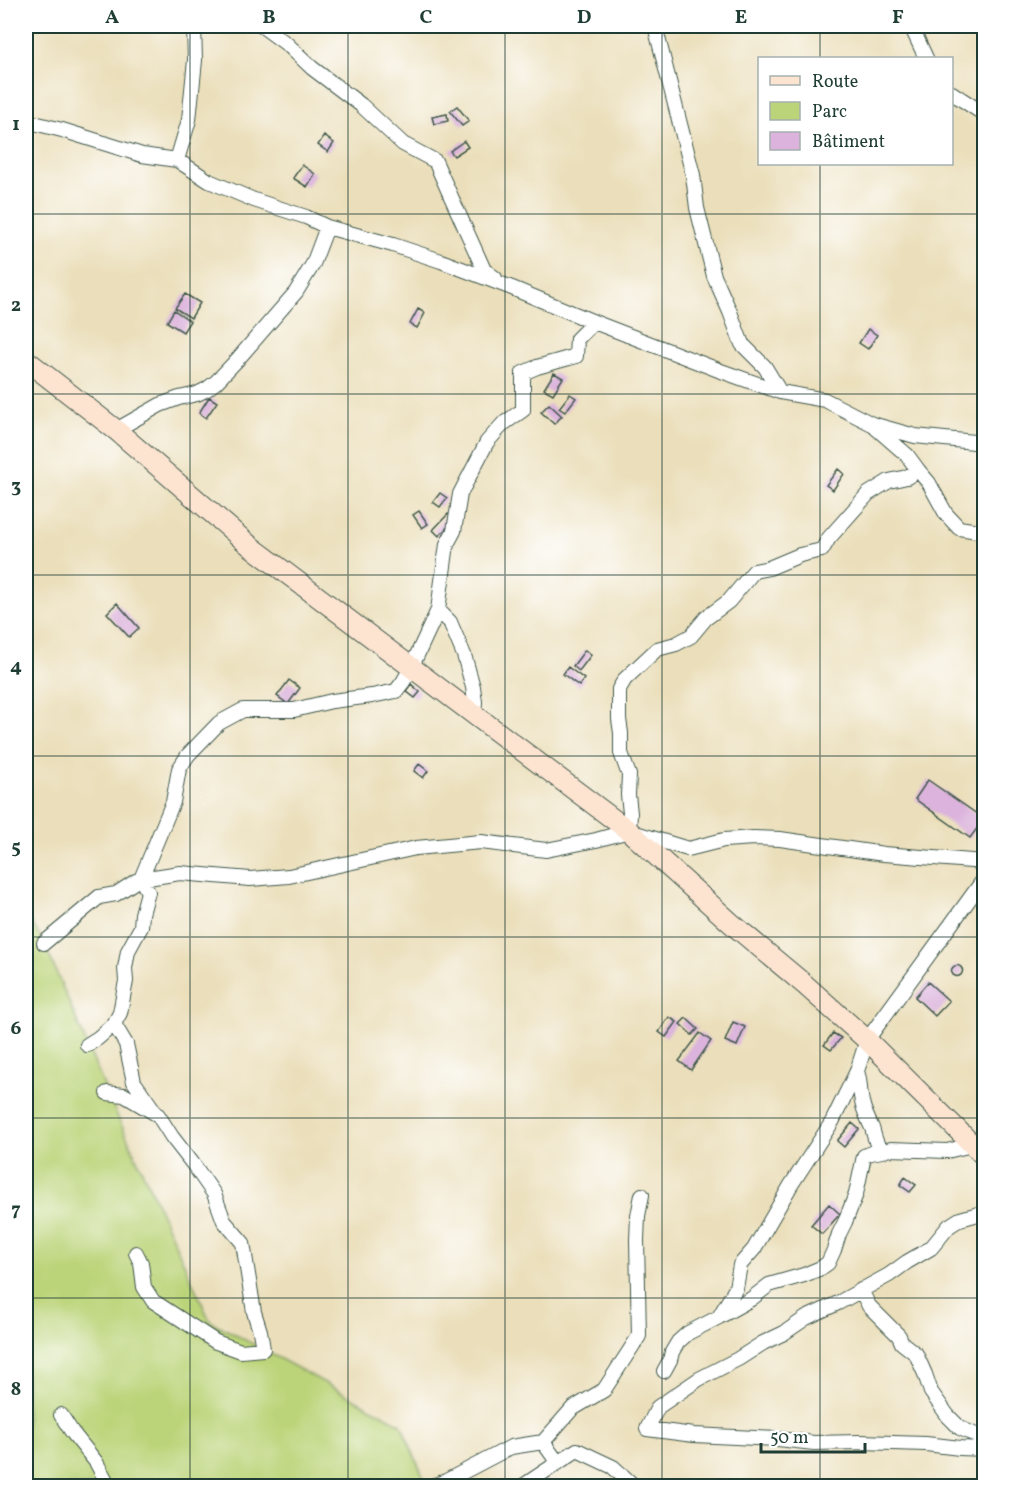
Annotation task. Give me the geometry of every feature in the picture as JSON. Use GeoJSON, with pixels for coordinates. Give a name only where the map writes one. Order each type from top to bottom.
{"type":"FeatureCollection","features":[{"type":"Feature","properties":{"kind":"street"},"geometry":{"type":"LineString","coordinates":[[177,160],[189,120],[195,60],[194,26]]}},
{"type":"Feature","properties":{"kind":"street"},"geometry":{"type":"LineString","coordinates":[[262,26],[361,105],[403,144],[435,161],[484,270],[512,288]]}},
{"type":"Feature","properties":{"kind":"street"},"geometry":{"type":"LineString","coordinates":[[655,26],[693,176],[697,208],[714,276],[742,344],[765,367],[780,392]]}},
{"type":"Feature","properties":{"kind":"street"},"geometry":{"type":"LineString","coordinates":[[911,26],[926,57]]}},
{"type":"Feature","properties":{"kind":"street"},"geometry":{"type":"LineString","coordinates":[[953,94],[984,114]]}},
{"type":"Feature","properties":{"kind":"street"},"geometry":{"type":"LineString","coordinates":[[26,120],[142,155],[177,160],[209,181],[254,200],[306,217],[327,227],[441,261],[780,392],[825,400],[872,424],[915,436],[984,443]]}},
{"type":"Feature","properties":{"kind":"street"},"geometry":{"type":"LineString","coordinates":[[116,430],[160,405],[207,390],[216,382],[297,292],[313,264],[327,227]]}},
{"type":"Feature","properties":{"kind":"street"},"geometry":{"type":"LineString","coordinates":[[141,879],[173,802],[179,769],[188,755],[219,723],[243,710],[294,710],[332,700],[396,691],[404,682],[438,610],[447,544],[454,531],[460,494],[487,442],[503,424],[523,410],[523,373],[576,356],[577,339],[594,322]]}},
{"type":"Feature","properties":{"kind":"street"},"geometry":{"type":"LineString","coordinates":[[26,360],[116,430],[249,545],[629,831],[731,923],[867,1040],[980,1150]]}},
{"type":"Feature","properties":{"kind":"street"},"geometry":{"type":"LineString","coordinates":[[872,424],[907,454],[929,483],[946,513],[959,528],[984,532]]}},
{"type":"Feature","properties":{"kind":"street"},"geometry":{"type":"LineString","coordinates":[[629,831],[629,775],[621,753],[619,719],[619,689],[625,679],[657,649],[676,644],[691,636],[706,618],[729,601],[754,571],[822,550],[830,537],[868,494],[918,470]]}},
{"type":"Feature","properties":{"kind":"street"},"geometry":{"type":"LineString","coordinates":[[438,610],[450,622],[464,655],[473,687],[474,715]]}},
{"type":"Feature","properties":{"kind":"street"},"geometry":{"type":"LineString","coordinates":[[44,943],[99,897],[116,894],[136,880],[180,873],[250,879],[289,876],[416,849],[481,842],[546,850],[629,831],[688,849],[724,840],[780,838],[884,854],[984,862]]}},
{"type":"Feature","properties":{"kind":"street"},"geometry":{"type":"LineString","coordinates":[[87,1045],[114,1024],[120,1013],[126,981],[125,968],[128,951],[141,927],[141,914],[148,892],[141,879]]}},
{"type":"Feature","properties":{"kind":"street"},"geometry":{"type":"LineString","coordinates":[[719,1317],[736,1288],[740,1265],[759,1242],[791,1185],[825,1134],[857,1071],[867,1040],[984,879]]}},
{"type":"Feature","properties":{"kind":"street"},"geometry":{"type":"LineString","coordinates":[[114,1024],[126,1044],[134,1082],[171,1137],[214,1194],[224,1221],[243,1243],[254,1312],[263,1349],[241,1351],[216,1342],[153,1301],[144,1287],[141,1263],[136,1253]]}},
{"type":"Feature","properties":{"kind":"street"},"geometry":{"type":"LineString","coordinates":[[857,1071],[861,1083],[860,1092],[864,1111],[877,1145],[882,1151]]}},
{"type":"Feature","properties":{"kind":"street"},"geometry":{"type":"LineString","coordinates":[[107,1094],[124,1095],[158,1115]]}},
{"type":"Feature","properties":{"kind":"street"},"geometry":{"type":"LineString","coordinates":[[664,1371],[678,1342],[688,1333],[751,1299],[769,1285],[804,1275],[828,1263],[856,1194],[864,1156],[891,1149],[980,1150]]}},
{"type":"Feature","properties":{"kind":"street"},"geometry":{"type":"LineString","coordinates":[[432,1486],[511,1447],[543,1442],[573,1409],[604,1390],[639,1336],[638,1216],[642,1195]]}},
{"type":"Feature","properties":{"kind":"street"},"geometry":{"type":"LineString","coordinates":[[984,1211],[949,1226],[931,1248],[889,1275],[806,1318],[738,1359],[699,1379],[658,1407],[647,1429],[694,1435],[814,1443],[926,1444],[984,1449]]}},
{"type":"Feature","properties":{"kind":"street"},"geometry":{"type":"LineString","coordinates":[[861,1290],[869,1306],[899,1335],[902,1343],[916,1354],[931,1392],[948,1416],[960,1428],[984,1441]]}},
{"type":"Feature","properties":{"kind":"street"},"geometry":{"type":"LineString","coordinates":[[61,1415],[96,1462],[109,1486]]}},
{"type":"Feature","properties":{"kind":"street"},"geometry":{"type":"LineString","coordinates":[[543,1442],[558,1463]]}},
{"type":"Feature","properties":{"kind":"street"},"geometry":{"type":"LineString","coordinates":[[523,1486],[577,1450],[613,1467],[634,1486]]}},
{"type":"Feature","properties":{"kind":"green space"},"geometry":{"type":"Polygon","coordinates":[[[26,914],[44,943],[107,1093],[210,1321],[401,1424],[427,1486],[26,1486],[26,914]]]}},
{"type":"Feature","properties":{"kind":"building"},"geometry":{"type":"Polygon","coordinates":[[[457,106],[469,121],[462,126],[450,111],[457,106]]]}},
{"type":"Feature","properties":{"kind":"building"},"geometry":{"type":"Polygon","coordinates":[[[447,114],[448,121],[434,124],[432,117],[447,114]]]}},
{"type":"Feature","properties":{"kind":"building"},"geometry":{"type":"Polygon","coordinates":[[[324,136],[334,143],[328,152],[318,145],[324,136]]]}},
{"type":"Feature","properties":{"kind":"building"},"geometry":{"type":"Polygon","coordinates":[[[464,141],[468,147],[454,156],[450,151],[464,141]]]}},
{"type":"Feature","properties":{"kind":"building"},"geometry":{"type":"Polygon","coordinates":[[[302,165],[315,174],[307,187],[293,178],[302,165]]]}},
{"type":"Feature","properties":{"kind":"building"},"geometry":{"type":"Polygon","coordinates":[[[185,294],[200,303],[191,318],[175,308],[185,294]]]}},
{"type":"Feature","properties":{"kind":"building"},"geometry":{"type":"Polygon","coordinates":[[[418,309],[425,313],[417,328],[410,324],[418,309]]]}},
{"type":"Feature","properties":{"kind":"building"},"geometry":{"type":"Polygon","coordinates":[[[174,310],[190,321],[183,332],[167,322],[174,310]]]}},
{"type":"Feature","properties":{"kind":"building"},"geometry":{"type":"Polygon","coordinates":[[[868,329],[877,335],[868,349],[859,343],[868,329]]]}},
{"type":"Feature","properties":{"kind":"building"},"geometry":{"type":"Polygon","coordinates":[[[554,373],[563,378],[553,394],[544,389],[554,373]]]}},
{"type":"Feature","properties":{"kind":"building"},"geometry":{"type":"Polygon","coordinates":[[[570,394],[576,398],[565,412],[559,408],[570,394]]]}},
{"type":"Feature","properties":{"kind":"building"},"geometry":{"type":"Polygon","coordinates":[[[209,397],[217,402],[206,418],[199,413],[209,397]]]}},
{"type":"Feature","properties":{"kind":"building"},"geometry":{"type":"Polygon","coordinates":[[[549,404],[562,416],[554,424],[541,412],[549,404]]]}},
{"type":"Feature","properties":{"kind":"building"},"geometry":{"type":"Polygon","coordinates":[[[838,469],[844,474],[833,490],[826,485],[838,469]]]}},
{"type":"Feature","properties":{"kind":"building"},"geometry":{"type":"Polygon","coordinates":[[[440,493],[447,498],[440,507],[433,502],[440,493]]]}},
{"type":"Feature","properties":{"kind":"building"},"geometry":{"type":"Polygon","coordinates":[[[419,511],[428,524],[422,528],[413,515],[419,511]]]}},
{"type":"Feature","properties":{"kind":"building"},"geometry":{"type":"Polygon","coordinates":[[[448,514],[454,520],[439,536],[433,530],[448,514]]]}},
{"type":"Feature","properties":{"kind":"building"},"geometry":{"type":"Polygon","coordinates":[[[117,603],[139,628],[129,637],[107,613],[117,603]]]}},
{"type":"Feature","properties":{"kind":"building"},"geometry":{"type":"Polygon","coordinates":[[[585,650],[591,655],[579,671],[573,666],[585,650]]]}},
{"type":"Feature","properties":{"kind":"building"},"geometry":{"type":"Polygon","coordinates":[[[568,667],[584,679],[579,686],[563,674],[568,667]]]}},
{"type":"Feature","properties":{"kind":"building"},"geometry":{"type":"Polygon","coordinates":[[[289,680],[300,688],[288,704],[277,696],[289,680]]]}},
{"type":"Feature","properties":{"kind":"building"},"geometry":{"type":"Polygon","coordinates":[[[411,684],[420,692],[415,698],[406,691],[411,684]]]}},
{"type":"Feature","properties":{"kind":"building"},"geometry":{"type":"Polygon","coordinates":[[[419,764],[428,771],[423,778],[414,771],[419,764]]]}},
{"type":"Feature","properties":{"kind":"building"},"geometry":{"type":"Polygon","coordinates":[[[928,780],[984,819],[970,838],[915,799],[928,780]]]}},
{"type":"Feature","properties":{"kind":"building"},"geometry":{"type":"Polygon","coordinates":[[[957,965],[963,971],[957,977],[951,971],[957,965]]]}},
{"type":"Feature","properties":{"kind":"building"},"geometry":{"type":"Polygon","coordinates":[[[928,982],[949,1001],[935,1016],[915,997],[928,982]]]}},
{"type":"Feature","properties":{"kind":"building"},"geometry":{"type":"Polygon","coordinates":[[[669,1017],[677,1022],[666,1037],[659,1032],[669,1017]]]}},
{"type":"Feature","properties":{"kind":"building"},"geometry":{"type":"Polygon","coordinates":[[[686,1018],[698,1029],[692,1035],[680,1024],[686,1018]]]}},
{"type":"Feature","properties":{"kind":"building"},"geometry":{"type":"Polygon","coordinates":[[[733,1022],[745,1027],[737,1046],[725,1041],[733,1022]]]}},
{"type":"Feature","properties":{"kind":"building"},"geometry":{"type":"Polygon","coordinates":[[[700,1033],[711,1041],[691,1070],[679,1061],[700,1033]]]}},
{"type":"Feature","properties":{"kind":"building"},"geometry":{"type":"Polygon","coordinates":[[[833,1033],[841,1038],[831,1050],[824,1045],[833,1033]]]}},
{"type":"Feature","properties":{"kind":"building"},"geometry":{"type":"Polygon","coordinates":[[[852,1123],[859,1129],[844,1147],[837,1141],[852,1123]]]}},
{"type":"Feature","properties":{"kind":"building"},"geometry":{"type":"Polygon","coordinates":[[[905,1177],[916,1185],[910,1192],[900,1185],[905,1177]]]}},
{"type":"Feature","properties":{"kind":"building"},"geometry":{"type":"Polygon","coordinates":[[[829,1204],[840,1214],[822,1234],[811,1225],[829,1204]]]}}]}
